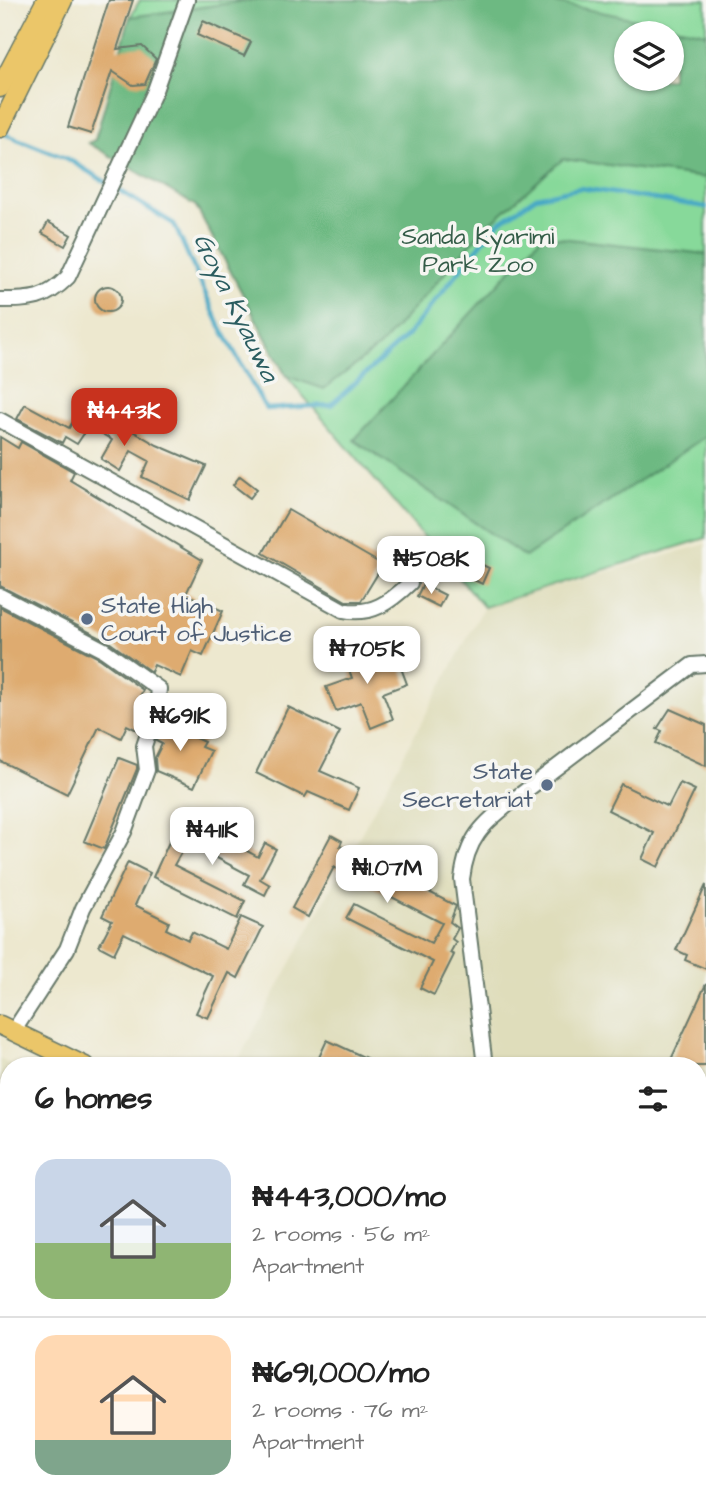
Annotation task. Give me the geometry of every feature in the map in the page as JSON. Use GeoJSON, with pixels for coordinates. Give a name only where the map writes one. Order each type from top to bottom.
{"type":"FeatureCollection","features":[{"type":"Feature","properties":{"kind":"main road"},"geometry":{"type":"LineString","coordinates":[[0,88],[46,0]]}},
{"type":"Feature","properties":{"kind":"main road"},"geometry":{"type":"LineString","coordinates":[[0,128],[63,0]]}},
{"type":"Feature","properties":{"kind":"main road"},"geometry":{"type":"LineString","coordinates":[[4,1031],[46,1057]]}},
{"type":"Feature","properties":{"kind":"main road"},"geometry":{"type":"LineString","coordinates":[[4,1031],[64,1057]]}},
{"type":"Feature","properties":{"kind":"street"},"geometry":{"type":"LineString","coordinates":[[0,300],[24,300],[51,293],[68,277],[154,93],[187,0]]}},
{"type":"Feature","properties":{"kind":"street"},"geometry":{"type":"LineString","coordinates":[[0,420],[343,610],[360,614],[393,599],[410,583]]}},
{"type":"Feature","properties":{"kind":"street"},"geometry":{"type":"LineString","coordinates":[[0,596],[104,650],[159,689],[157,707],[144,746],[147,770],[124,832],[83,908],[67,949],[4,1031]]}},
{"type":"Feature","properties":{"kind":"street"},"geometry":{"type":"LineString","coordinates":[[484,1057],[462,879],[467,849],[482,826],[516,798],[692,665],[706,664]]}},
{"type":"Feature","properties":{"kind":"shaded area","name":"State Secretariat"},"geometry":{"type":"Polygon","coordinates":[[[706,544],[706,1057],[240,1057],[484,607],[706,544]]]}},
{"type":"Feature","properties":{"kind":"green space","name":"Sanda Kyarimi Park Zoo"},"geometry":{"type":"Polygon","coordinates":[[[140,0],[706,0],[706,538],[484,607],[286,376],[196,206],[95,140],[130,17],[140,0]]]}},
{"type":"Feature","properties":{"kind":"green space"},"geometry":{"type":"Polygon","coordinates":[[[252,0],[541,0],[646,21],[614,21],[614,91],[684,91],[684,29],[706,33],[706,178],[563,159],[485,228],[380,346],[324,389],[286,376],[196,206],[88,143],[95,140],[130,17],[252,0]]]}},
{"type":"Feature","properties":{"kind":"green space"},"geometry":{"type":"Polygon","coordinates":[[[542,236],[706,254],[706,436],[525,557],[354,440],[542,236]]]}},
{"type":"Feature","properties":{"kind":"building"},"geometry":{"type":"Polygon","coordinates":[[[109,0],[133,0],[117,49],[142,46],[156,59],[145,84],[133,85],[112,71],[91,134],[68,127],[109,0]]]}},
{"type":"Feature","properties":{"kind":"building"},"geometry":{"type":"Polygon","coordinates":[[[203,21],[251,42],[244,56],[197,35],[203,21]]]}},
{"type":"Feature","properties":{"kind":"building"},"geometry":{"type":"Polygon","coordinates":[[[48,222],[71,235],[65,246],[42,233],[48,222]]]}},
{"type":"Feature","properties":{"kind":"building"},"geometry":{"type":"Polygon","coordinates":[[[108,286],[117,290],[121,299],[117,308],[108,312],[99,308],[95,299],[99,290],[108,286]]]}},
{"type":"Feature","properties":{"kind":"building"},"geometry":{"type":"Polygon","coordinates":[[[84,403],[157,445],[206,466],[190,500],[142,477],[149,461],[131,451],[120,471],[101,459],[112,440],[89,426],[77,444],[65,437],[62,443],[17,419],[25,404],[69,428],[84,403]]]}},
{"type":"Feature","properties":{"kind":"building","name":"State High Court of Justice"},"geometry":{"type":"Polygon","coordinates":[[[0,437],[18,448],[21,442],[74,472],[70,480],[202,560],[186,594],[223,611],[203,656],[192,651],[181,677],[154,665],[151,672],[109,642],[0,586],[0,437]]]}},
{"type":"Feature","properties":{"kind":"building"},"geometry":{"type":"Polygon","coordinates":[[[240,476],[257,489],[250,498],[233,485],[240,476]]]}},
{"type":"Feature","properties":{"kind":"building"},"geometry":{"type":"Polygon","coordinates":[[[288,510],[383,565],[361,601],[346,601],[263,553],[288,510]]]}},
{"type":"Feature","properties":{"kind":"building"},"geometry":{"type":"Polygon","coordinates":[[[438,544],[489,568],[482,584],[431,559],[438,544]]]}},
{"type":"Feature","properties":{"kind":"building"},"geometry":{"type":"Polygon","coordinates":[[[423,584],[445,595],[439,607],[417,596],[423,584]]]}},
{"type":"Feature","properties":{"kind":"building"},"geometry":{"type":"Polygon","coordinates":[[[0,607],[99,658],[143,690],[138,701],[148,705],[139,731],[127,725],[121,738],[99,727],[67,794],[0,761],[0,607]]]}},
{"type":"Feature","properties":{"kind":"building"},"geometry":{"type":"Polygon","coordinates":[[[364,643],[374,669],[398,660],[407,684],[383,693],[393,719],[371,728],[361,702],[336,711],[326,687],[352,678],[342,652],[364,643]]]}},
{"type":"Feature","properties":{"kind":"building"},"geometry":{"type":"Polygon","coordinates":[[[288,707],[340,732],[320,771],[359,788],[349,810],[308,792],[305,797],[256,773],[288,707]]]}},
{"type":"Feature","properties":{"kind":"building"},"geometry":{"type":"Polygon","coordinates":[[[167,708],[176,712],[169,726],[204,742],[201,747],[211,751],[194,787],[156,771],[155,758],[162,744],[156,741],[167,708]]]}},
{"type":"Feature","properties":{"kind":"building"},"geometry":{"type":"Polygon","coordinates":[[[670,709],[706,725],[706,766],[656,743],[662,731],[657,729],[670,709]]]}},
{"type":"Feature","properties":{"kind":"building"},"geometry":{"type":"Polygon","coordinates":[[[119,758],[137,765],[137,769],[104,849],[84,841],[119,758]]]}},
{"type":"Feature","properties":{"kind":"building"},"geometry":{"type":"Polygon","coordinates":[[[680,783],[695,790],[658,867],[642,859],[654,833],[608,810],[621,784],[668,807],[680,783]]]}},
{"type":"Feature","properties":{"kind":"building"},"geometry":{"type":"Polygon","coordinates":[[[181,816],[258,857],[265,843],[276,849],[260,879],[270,885],[265,895],[244,884],[249,875],[187,842],[174,865],[245,901],[237,919],[153,877],[181,816]]]}},
{"type":"Feature","properties":{"kind":"building"},"geometry":{"type":"Polygon","coordinates":[[[331,835],[342,841],[340,846],[394,871],[405,849],[415,853],[404,879],[456,906],[450,922],[458,928],[452,939],[456,942],[450,953],[454,955],[434,995],[420,988],[433,962],[346,918],[354,904],[431,943],[442,923],[334,867],[308,917],[292,908],[331,835]]]}},
{"type":"Feature","properties":{"kind":"building"},"geometry":{"type":"Polygon","coordinates":[[[128,862],[150,873],[135,905],[169,922],[166,929],[188,940],[192,932],[226,949],[241,917],[263,927],[238,978],[229,973],[208,1018],[196,1013],[213,976],[124,933],[114,954],[99,946],[112,921],[102,916],[128,862]]]}},
{"type":"Feature","properties":{"kind":"building"},"geometry":{"type":"Polygon","coordinates":[[[706,885],[706,969],[685,960],[687,955],[676,950],[706,885]]]}},
{"type":"Feature","properties":{"kind":"building"},"geometry":{"type":"Polygon","coordinates":[[[706,984],[706,1057],[672,1057],[706,984]]]}},
{"type":"Feature","properties":{"kind":"building"},"geometry":{"type":"Polygon","coordinates":[[[327,1040],[364,1057],[319,1057],[327,1040]]]}},
{"type":"Feature","properties":{"kind":"waterway","name":"Goya Kyauwa"},"geometry":{"type":"LineString","coordinates":[[2,133],[68,159],[174,224],[220,326],[266,409],[331,405],[408,335],[497,224],[536,197],[580,188],[706,207]]}},
{"type":"Feature","properties":{"kind":"place","name":"State High Court of Justice"},"geometry":{"type":"Point","coordinates":[87,619]}},
{"type":"Feature","properties":{"kind":"place","name":"State Secretariat"},"geometry":{"type":"Point","coordinates":[547,785]}}]}
